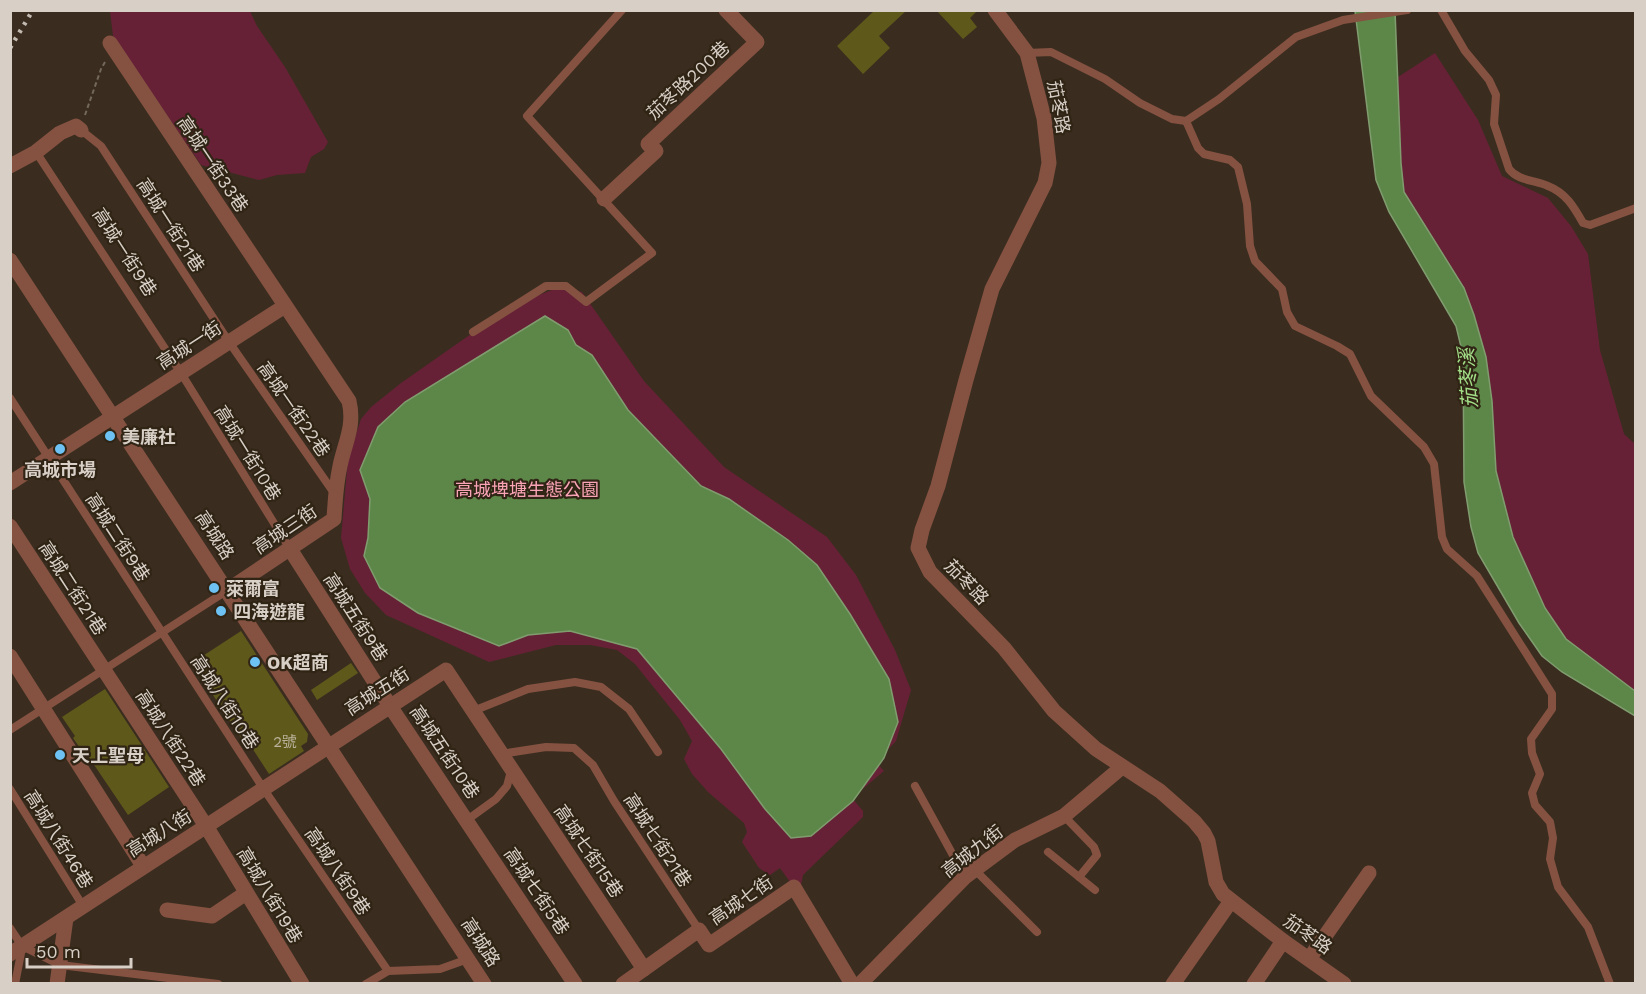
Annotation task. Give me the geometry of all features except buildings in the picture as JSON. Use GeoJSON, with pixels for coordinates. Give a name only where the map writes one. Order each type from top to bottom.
{"type":"FeatureCollection","features":[{"type":"Feature","properties":{"kind":"street","name":"茄苳路200巷"},"geometry":{"type":"LineString","coordinates":[[604,199],[656,151],[648,144],[757,42],[726,10]]}},
{"type":"Feature","properties":{"kind":"street","name":"茄苳路"},"geometry":{"type":"LineString","coordinates":[[995,10],[1027,53],[1044,118],[1049,163],[1045,183],[992,289],[938,486],[918,548],[930,572],[1004,648],[1054,711],[1096,749],[1160,791],[1204,832],[1216,882],[1231,901],[1337,982]]}},
{"type":"Feature","properties":{"kind":"street","name":"高城一街33巷"},"geometry":{"type":"LineString","coordinates":[[112,46],[349,400],[352,423],[340,464],[334,519]]}},
{"type":"Feature","properties":{"kind":"street"},"geometry":{"type":"LineString","coordinates":[[10,166],[36,152],[60,134],[76,126],[81,130]]}},
{"type":"Feature","properties":{"kind":"street","name":"高城路"},"geometry":{"type":"LineString","coordinates":[[10,260],[330,745],[484,984]]}},
{"type":"Feature","properties":{"kind":"street","name":"高城一街"},"geometry":{"type":"LineString","coordinates":[[10,483],[285,306]]}},
{"type":"Feature","properties":{"kind":"street","name":"高城三街"},"geometry":{"type":"LineString","coordinates":[[228,590],[334,519]]}},
{"type":"Feature","properties":{"kind":"street","name":"高城二街21巷"},"geometry":{"type":"LineString","coordinates":[[10,526],[104,670]]}},
{"type":"Feature","properties":{"kind":"street","name":"高城五街9巷"},"geometry":{"type":"LineString","coordinates":[[290,549],[390,706]]}},
{"type":"Feature","properties":{"kind":"street"},"geometry":{"type":"LineString","coordinates":[[10,656],[143,866]]}},
{"type":"Feature","properties":{"kind":"street","name":"高城八街22巷"},"geometry":{"type":"LineString","coordinates":[[104,670],[206,826]]}},
{"type":"Feature","properties":{"kind":"street","name":"高城五街"},"geometry":{"type":"LineString","coordinates":[[330,745],[446,670]]}},
{"type":"Feature","properties":{"kind":"street","name":"高城七街15巷"},"geometry":{"type":"LineString","coordinates":[[446,670],[644,969]]}},
{"type":"Feature","properties":{"kind":"street","name":"高城五街10巷"},"geometry":{"type":"LineString","coordinates":[[390,706],[467,820]]}},
{"type":"Feature","properties":{"kind":"street","name":"高城八街"},"geometry":{"type":"LineString","coordinates":[[16,950],[330,745]]}},
{"type":"Feature","properties":{"kind":"street","name":"高城九街"},"geometry":{"type":"LineString","coordinates":[[867,981],[970,873],[1016,840],[1064,816],[1122,767]]}},
{"type":"Feature","properties":{"kind":"street","name":"高城七街5巷"},"geometry":{"type":"LineString","coordinates":[[467,820],[575,984]]}},
{"type":"Feature","properties":{"kind":"street","name":"高城八街19巷"},"geometry":{"type":"LineString","coordinates":[[206,826],[302,984]]}},
{"type":"Feature","properties":{"kind":"street"},"geometry":{"type":"LineString","coordinates":[[1309,959],[1369,873]]}},
{"type":"Feature","properties":{"kind":"street","name":"高城七街"},"geometry":{"type":"LineString","coordinates":[[623,984],[699,930],[709,945],[794,888],[819,925],[852,984]]}},
{"type":"Feature","properties":{"kind":"street"},"geometry":{"type":"LineString","coordinates":[[167,910],[212,916],[246,893]]}},
{"type":"Feature","properties":{"kind":"street"},"geometry":{"type":"LineString","coordinates":[[1173,984],[1231,901]]}},
{"type":"Feature","properties":{"kind":"street"},"geometry":{"type":"LineString","coordinates":[[57,984],[66,918]]}},
{"type":"Feature","properties":{"kind":"street"},"geometry":{"type":"LineString","coordinates":[[1254,984],[1282,941]]}},
{"type":"Feature","properties":{"kind":"lane"},"geometry":{"type":"LineString","coordinates":[[472,332],[546,286],[566,286],[586,302],[652,253],[527,116],[622,10]]}},
{"type":"Feature","properties":{"kind":"lane"},"geometry":{"type":"LineString","coordinates":[[1441,10],[1466,51],[1489,80],[1496,95],[1494,124],[1509,170],[1514,176],[1549,186],[1572,202],[1583,223],[1590,225],[1635,208]]}},
{"type":"Feature","properties":{"kind":"lane"},"geometry":{"type":"LineString","coordinates":[[1027,53],[1051,52],[1106,79],[1140,103],[1172,119],[1186,121],[1219,99],[1296,37],[1343,20],[1403,11]]}},
{"type":"Feature","properties":{"kind":"lane"},"geometry":{"type":"LineString","coordinates":[[1186,121],[1198,148],[1204,154],[1230,160],[1238,167],[1246,204],[1250,246],[1255,261],[1282,289],[1287,312],[1295,326],[1350,354],[1371,396],[1424,447],[1434,464],[1442,537],[1447,549],[1477,576],[1552,694],[1552,709],[1532,739],[1532,753],[1540,774],[1532,793],[1535,805],[1550,822],[1553,837],[1550,859],[1558,887],[1588,927],[1610,984]]}},
{"type":"Feature","properties":{"kind":"lane","name":"高城一街21巷"},"geometry":{"type":"LineString","coordinates":[[81,130],[101,146],[229,342]]}},
{"type":"Feature","properties":{"kind":"lane","name":"高城一街9巷"},"geometry":{"type":"LineString","coordinates":[[36,152],[181,373]]}},
{"type":"Feature","properties":{"kind":"lane","name":"高城一街22巷"},"geometry":{"type":"LineString","coordinates":[[229,342],[335,494]]}},
{"type":"Feature","properties":{"kind":"lane","name":"高城一街10巷"},"geometry":{"type":"LineString","coordinates":[[181,373],[290,549]]}},
{"type":"Feature","properties":{"kind":"lane","name":"高城二街9巷"},"geometry":{"type":"LineString","coordinates":[[10,398],[162,633]]}},
{"type":"Feature","properties":{"kind":"lane"},"geometry":{"type":"LineString","coordinates":[[10,730],[228,590]]}},
{"type":"Feature","properties":{"kind":"lane","name":"高城八街10巷"},"geometry":{"type":"LineString","coordinates":[[162,633],[264,788]]}},
{"type":"Feature","properties":{"kind":"lane"},"geometry":{"type":"LineString","coordinates":[[472,711],[528,689],[575,682],[601,687],[628,709],[658,752]]}},
{"type":"Feature","properties":{"kind":"lane","name":"高城七街21巷"},"geometry":{"type":"LineString","coordinates":[[501,754],[546,747],[574,748],[593,765],[699,930]]}},
{"type":"Feature","properties":{"kind":"lane"},"geometry":{"type":"LineString","coordinates":[[467,820],[496,800],[507,786],[511,769]]}},
{"type":"Feature","properties":{"kind":"lane"},"geometry":{"type":"LineString","coordinates":[[915,786],[970,873],[1037,932]]}},
{"type":"Feature","properties":{"kind":"lane","name":"高城八街9巷"},"geometry":{"type":"LineString","coordinates":[[264,788],[388,971]]}},
{"type":"Feature","properties":{"kind":"lane","name":"高城八街46巷"},"geometry":{"type":"LineString","coordinates":[[10,789],[83,906]]}},
{"type":"Feature","properties":{"kind":"lane"},"geometry":{"type":"LineString","coordinates":[[1064,816],[1096,851],[1094,861],[1079,877]]}},
{"type":"Feature","properties":{"kind":"lane"},"geometry":{"type":"LineString","coordinates":[[1048,852],[1095,890]]}},
{"type":"Feature","properties":{"kind":"lane"},"geometry":{"type":"LineString","coordinates":[[10,928],[16,950],[15,984]]}},
{"type":"Feature","properties":{"kind":"lane"},"geometry":{"type":"LineString","coordinates":[[16,950],[60,965],[218,984]]}},
{"type":"Feature","properties":{"kind":"lane"},"geometry":{"type":"LineString","coordinates":[[366,984],[388,971],[440,969],[468,959]]}},
{"type":"Feature","properties":{"kind":"lane"},"geometry":{"type":"LineString","coordinates":[[123,984],[124,972]]}},
{"type":"Feature","properties":{"kind":"path"},"geometry":{"type":"LineString","coordinates":[[81,130],[87,104],[112,46]]}},
{"type":"Feature","properties":{"kind":"green space"},"geometry":{"type":"Polygon","coordinates":[[[110,11],[250,11],[328,142],[324,149],[311,157],[305,173],[277,175],[259,180],[201,165],[113,36],[110,11]]]}},
{"type":"Feature","properties":{"kind":"green space"},"geometry":{"type":"Polygon","coordinates":[[[1435,53],[1478,120],[1502,176],[1548,198],[1571,226],[1588,254],[1600,350],[1624,434],[1635,444],[1635,691],[1566,639],[1545,608],[1513,537],[1496,471],[1492,401],[1486,357],[1474,315],[1464,288],[1404,192],[1398,77],[1435,53]]]}},
{"type":"Feature","properties":{"kind":"green space","name":"高城埤塘生態公園"},"geometry":{"type":"Polygon","coordinates":[[[557,288],[582,292],[644,381],[724,467],[827,537],[856,575],[895,650],[911,690],[896,741],[876,762],[884,771],[852,798],[863,811],[863,817],[803,875],[801,885],[790,882],[780,868],[770,875],[759,868],[742,842],[747,832],[744,823],[708,792],[692,774],[684,759],[692,741],[680,720],[635,664],[617,650],[590,645],[556,645],[489,662],[386,615],[365,593],[350,569],[341,538],[348,459],[361,419],[371,407],[401,383],[471,334],[534,297],[557,288]]]}},
{"type":"Feature","properties":{"kind":"water","name":"茄苳溪"},"geometry":{"type":"Polygon","coordinates":[[[1355,11],[1395,11],[1404,192],[1464,288],[1474,315],[1486,357],[1492,401],[1496,471],[1513,537],[1545,608],[1566,639],[1635,691],[1635,716],[1562,672],[1542,656],[1519,623],[1478,553],[1471,527],[1464,482],[1463,355],[1456,326],[1389,212],[1376,180],[1355,11]]]}},
{"type":"Feature","properties":{"kind":"water","name":"高城埤塘生態公園"},"geometry":{"type":"Polygon","coordinates":[[[545,316],[568,330],[576,345],[592,355],[628,410],[701,486],[729,499],[788,540],[817,565],[889,679],[898,722],[884,758],[853,801],[811,836],[791,838],[765,809],[721,749],[637,649],[570,631],[528,635],[499,646],[418,613],[380,588],[364,556],[368,538],[370,499],[360,470],[378,427],[405,402],[545,316]]]}},
{"type":"Feature","properties":{"kind":"railway"},"geometry":{"type":"LineString","coordinates":[[10,48],[33,10]]}},
{"type":"Feature","properties":{"kind":"place","name":"美廉社"},"geometry":{"type":"Point","coordinates":[110,436]}},
{"type":"Feature","properties":{"kind":"place","name":"高城市場"},"geometry":{"type":"Point","coordinates":[60,449]}},
{"type":"Feature","properties":{"kind":"place","name":"萊爾富"},"geometry":{"type":"Point","coordinates":[214,588]}},
{"type":"Feature","properties":{"kind":"place","name":"四海遊龍"},"geometry":{"type":"Point","coordinates":[221,611]}},
{"type":"Feature","properties":{"kind":"place","name":"OK超商"},"geometry":{"type":"Point","coordinates":[255,662]}},
{"type":"Feature","properties":{"kind":"place","name":"天上聖母"},"geometry":{"type":"Point","coordinates":[60,755]}}]}
